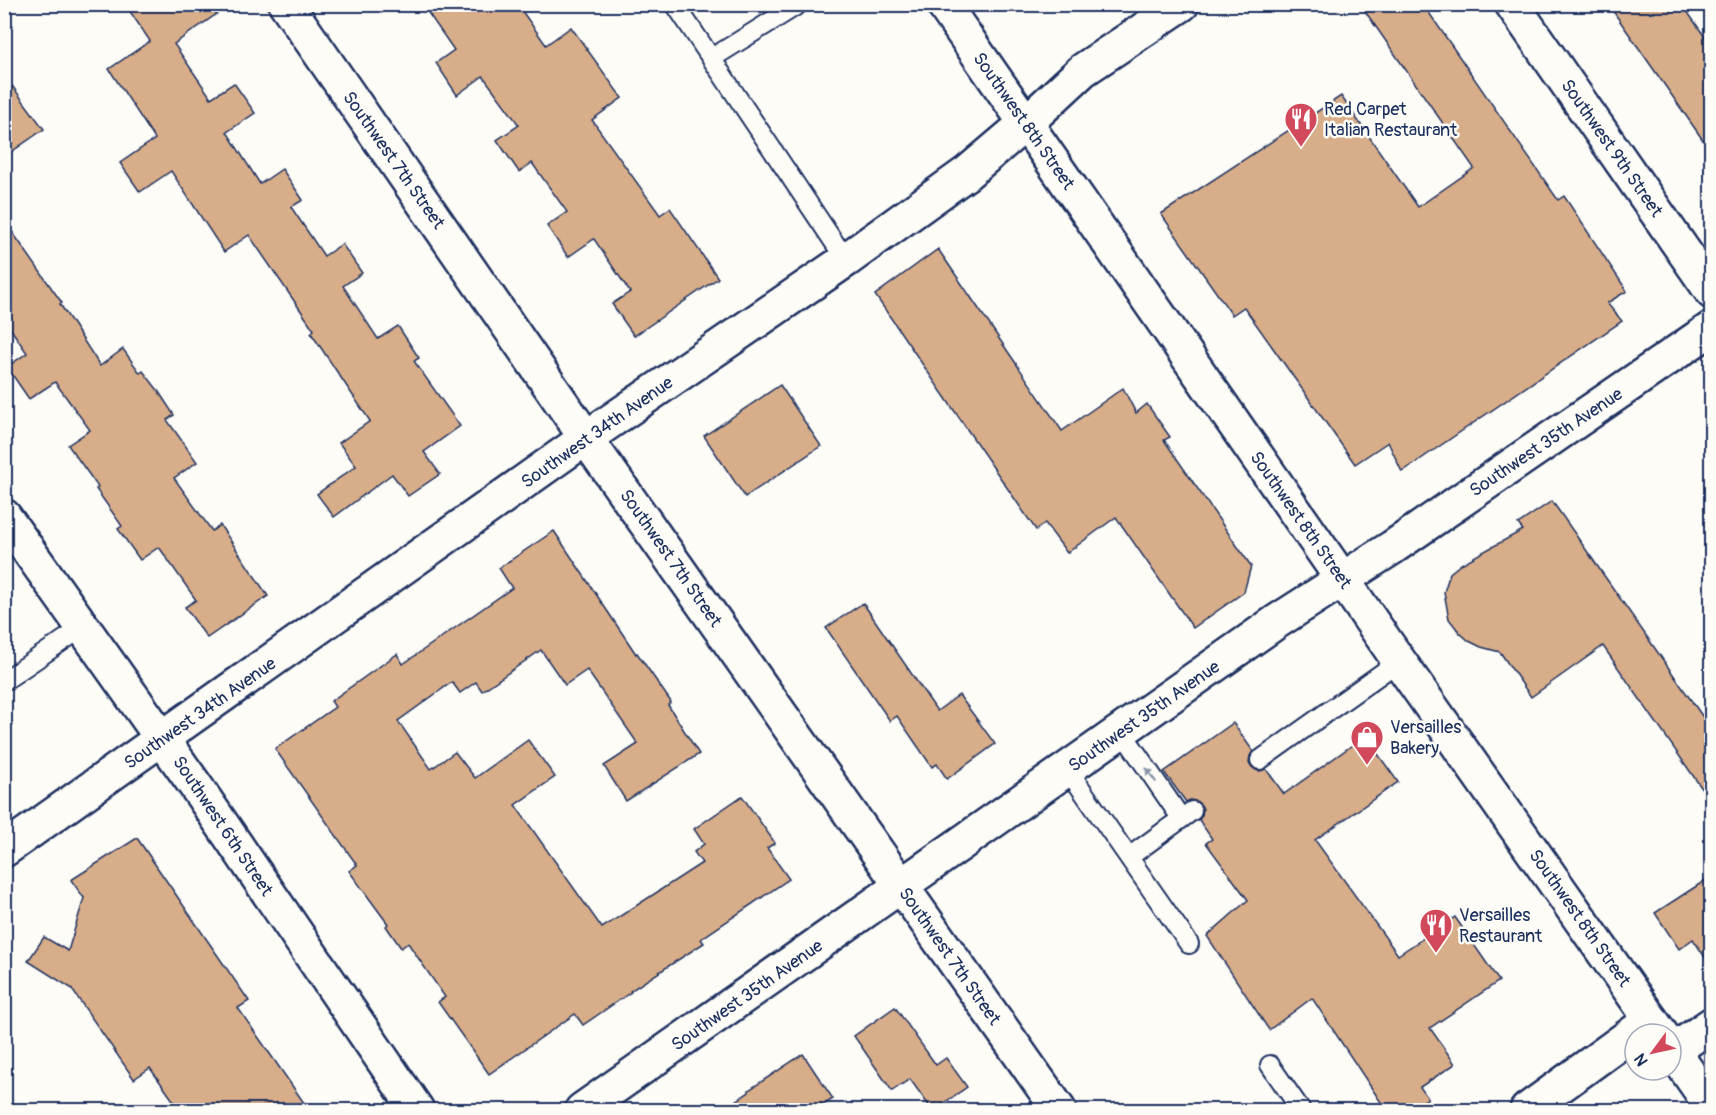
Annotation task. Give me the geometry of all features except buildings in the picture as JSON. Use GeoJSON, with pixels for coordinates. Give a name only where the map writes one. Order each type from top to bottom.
{"type":"FeatureCollection","features":[{"type":"Feature","properties":{"kind":"street","name":"Southwest 7th Street"},"geometry":{"type":"LineString","coordinates":[[286,4],[586,438],[1059,1110]]}},
{"type":"Feature","properties":{"kind":"street","name":"Southwest 8th Street"},"geometry":{"type":"LineString","coordinates":[[943,4],[1653,1022]]}},
{"type":"Feature","properties":{"kind":"street","name":"Southwest 34th Avenue"},"geometry":{"type":"LineString","coordinates":[[4,850],[586,438],[846,260],[967,173],[1083,70],[1182,4]]}},
{"type":"Feature","properties":{"kind":"street","name":"Southwest 9th Street"},"geometry":{"type":"LineString","coordinates":[[1512,4],[1712,292]]}},
{"type":"Feature","properties":{"kind":"street","name":"Southwest 35th Avenue"},"geometry":{"type":"LineString","coordinates":[[582,1110],[1276,622],[1394,547],[1712,328]]}},
{"type":"Feature","properties":{"kind":"street","name":"Southwest 6th Street"},"geometry":{"type":"LineString","coordinates":[[4,516],[163,739],[417,1110]]}},
{"type":"Feature","properties":{"kind":"street"},"geometry":{"type":"LineString","coordinates":[[1683,1032],[1712,1024]]}},
{"type":"Feature","properties":{"kind":"street"},"geometry":{"type":"LineString","coordinates":[[1527,1110],[1623,1060]]}},
{"type":"Feature","properties":{"kind":"street","name":"Southwest 8th Street"},"geometry":{"type":"LineString","coordinates":[[1683,1065],[1712,1107]]}},
{"type":"Feature","properties":{"kind":"lane"},"geometry":{"type":"LineString","coordinates":[[675,4],[846,260]]}},
{"type":"Feature","properties":{"kind":"lane"},"geometry":{"type":"LineString","coordinates":[[712,58],[799,4]]}},
{"type":"Feature","properties":{"kind":"lane"},"geometry":{"type":"LineString","coordinates":[[4,681],[82,627]]}},
{"type":"Feature","properties":{"kind":"lane"},"geometry":{"type":"LineString","coordinates":[[1260,760],[1399,661]]}},
{"type":"Feature","properties":{"kind":"lane"},"geometry":{"type":"LineString","coordinates":[[1122,732],[1187,815],[1129,857]]}},
{"type":"Feature","properties":{"kind":"lane"},"geometry":{"type":"LineString","coordinates":[[1068,770],[1189,944]]}},
{"type":"Feature","properties":{"kind":"lane"},"geometry":{"type":"LineString","coordinates":[[1270,1065],[1301,1110]]}},
{"type":"Feature","properties":{"kind":"place","name":"Red Carpet Italian Restaurant"},"geometry":{"type":"Point","coordinates":[1301,148]}},
{"type":"Feature","properties":{"kind":"place","name":"Versailles Bakery"},"geometry":{"type":"Point","coordinates":[1367,766]}},
{"type":"Feature","properties":{"kind":"place","name":"Versailles Restaurant"},"geometry":{"type":"Point","coordinates":[1436,954]}}]}
